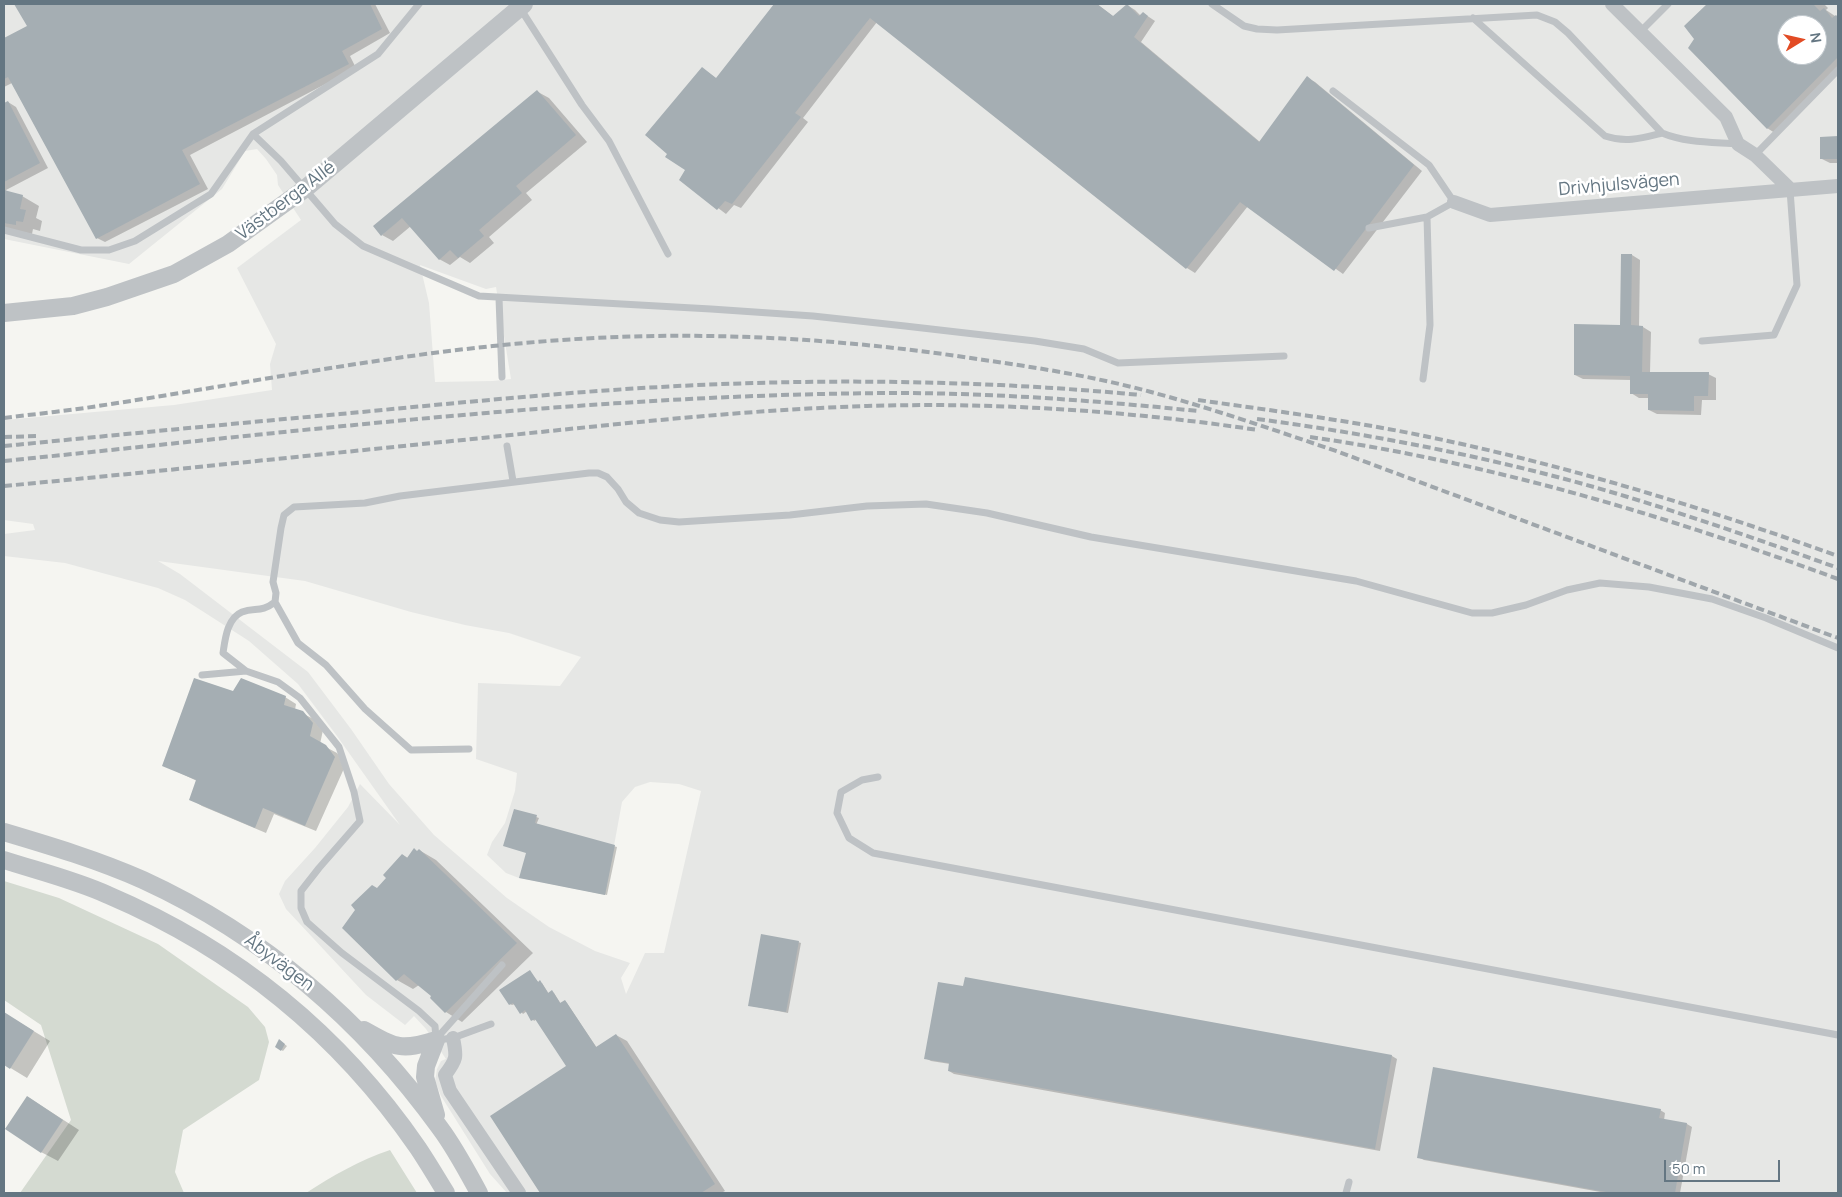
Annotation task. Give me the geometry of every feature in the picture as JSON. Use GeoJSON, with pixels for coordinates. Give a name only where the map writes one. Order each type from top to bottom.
{"type":"FeatureCollection","features":[{"type":"Feature","properties":{"kind":"street"},"geometry":{"type":"LineString","coordinates":[[1612,4],[1726,116],[1738,144],[1754,155],[1790,189]]}},
{"type":"Feature","properties":{"kind":"street","name":"Västberga Allé"},"geometry":{"type":"LineString","coordinates":[[4,313],[73,306],[107,297],[174,274],[228,244],[306,188],[520,5]]}},
{"type":"Feature","properties":{"kind":"street","name":"Drivhjulsvägen"},"geometry":{"type":"LineString","coordinates":[[1454,202],[1490,215],[1838,186]]}},
{"type":"Feature","properties":{"kind":"street","name":"Åbyvägen"},"geometry":{"type":"LineString","coordinates":[[4,832],[75,853],[142,880],[206,913],[282,962],[349,1023],[400,1078],[441,1129],[479,1193]]}},
{"type":"Feature","properties":{"kind":"street","name":"Åbyvägen"},"geometry":{"type":"LineString","coordinates":[[4,860],[107,894],[165,921],[235,963],[280,997],[315,1027],[360,1074],[418,1148],[446,1193]]}},
{"type":"Feature","properties":{"kind":"street"},"geometry":{"type":"LineString","coordinates":[[349,1023],[398,1047],[408,1047],[444,1039]]}},
{"type":"Feature","properties":{"kind":"street"},"geometry":{"type":"LineString","coordinates":[[441,1129],[424,1076],[426,1066],[444,1039]]}},
{"type":"Feature","properties":{"kind":"street"},"geometry":{"type":"LineString","coordinates":[[444,1039],[456,1056],[453,1065],[446,1075],[450,1091],[519,1193]]}},
{"type":"Feature","properties":{"kind":"lane"},"geometry":{"type":"LineString","coordinates":[[4,230],[81,250],[110,250],[135,241],[211,194],[253,134],[378,54],[420,4]]}},
{"type":"Feature","properties":{"kind":"lane"},"geometry":{"type":"LineString","coordinates":[[1212,4],[1244,26],[1271,30],[1537,14],[1555,22],[1662,133],[1688,140],[1738,144]]}},
{"type":"Feature","properties":{"kind":"lane"},"geometry":{"type":"LineString","coordinates":[[1640,32],[1668,4]]}},
{"type":"Feature","properties":{"kind":"lane"},"geometry":{"type":"LineString","coordinates":[[520,5],[582,105],[609,141],[668,254]]}},
{"type":"Feature","properties":{"kind":"lane"},"geometry":{"type":"LineString","coordinates":[[1473,18],[1605,136],[1617,140],[1632,141],[1662,133]]}},
{"type":"Feature","properties":{"kind":"lane"},"geometry":{"type":"LineString","coordinates":[[1754,155],[1838,70]]}},
{"type":"Feature","properties":{"kind":"lane"},"geometry":{"type":"LineString","coordinates":[[1333,91],[1429,165],[1454,202],[1427,217],[1369,228]]}},
{"type":"Feature","properties":{"kind":"lane"},"geometry":{"type":"LineString","coordinates":[[253,134],[281,160],[335,224],[363,246],[479,296],[729,310],[905,326],[1035,341],[1084,349],[1118,363],[1284,356]]}},
{"type":"Feature","properties":{"kind":"lane"},"geometry":{"type":"LineString","coordinates":[[1702,341],[1774,335],[1797,285],[1790,189]]}},
{"type":"Feature","properties":{"kind":"lane"},"geometry":{"type":"LineString","coordinates":[[1423,379],[1430,326],[1427,217]]}},
{"type":"Feature","properties":{"kind":"lane"},"geometry":{"type":"LineString","coordinates":[[499,298],[502,377]]}},
{"type":"Feature","properties":{"kind":"lane"},"geometry":{"type":"LineString","coordinates":[[507,446],[513,481]]}},
{"type":"Feature","properties":{"kind":"lane"},"geometry":{"type":"LineString","coordinates":[[469,749],[411,750],[365,709],[326,664],[298,643],[275,602],[276,593],[273,582],[284,515],[294,507],[365,504],[400,496],[589,472],[607,477],[626,502],[639,513],[660,520],[679,522],[790,515],[867,506],[926,504],[987,513],[1091,537],[1356,581],[1472,613],[1492,613],[1526,605],[1566,590],[1600,583],[1649,587],[1712,599],[1766,618],[1838,648]]}},
{"type":"Feature","properties":{"kind":"lane"},"geometry":{"type":"LineString","coordinates":[[275,602],[267,608],[241,612],[232,622],[226,634],[224,654],[246,671],[278,682],[300,698],[339,748],[354,792],[360,821],[301,891],[301,908],[308,922],[342,953],[419,1011],[435,1026],[444,1039]]}},
{"type":"Feature","properties":{"kind":"lane"},"geometry":{"type":"LineString","coordinates":[[202,675],[246,671]]}},
{"type":"Feature","properties":{"kind":"lane"},"geometry":{"type":"LineString","coordinates":[[878,776],[862,780],[841,792],[837,813],[849,838],[873,853],[1838,1035]]}},
{"type":"Feature","properties":{"kind":"lane"},"geometry":{"type":"LineString","coordinates":[[444,1039],[502,965]]}},
{"type":"Feature","properties":{"kind":"lane"},"geometry":{"type":"LineString","coordinates":[[444,1039],[491,1024]]}},
{"type":"Feature","properties":{"kind":"lane"},"geometry":{"type":"LineString","coordinates":[[1346,1193],[1349,1182]]}},
{"type":"Feature","properties":{"kind":"shaded area"},"geometry":{"type":"Polygon","coordinates":[[[4,4],[1838,4],[1838,1193],[507,1193],[490,1174],[441,1096],[435,1081],[437,1069],[441,1061],[446,1059],[426,1029],[414,1016],[405,1025],[366,995],[286,909],[279,894],[285,881],[348,807],[360,784],[400,825],[298,684],[249,641],[185,600],[158,588],[65,563],[4,556],[4,534],[35,530],[33,524],[4,520],[4,420],[174,405],[272,390],[270,364],[276,344],[237,268],[301,220],[278,185],[277,175],[257,149],[245,151],[222,189],[129,264],[4,239],[4,4]],[[420,265],[429,303],[435,382],[511,379],[496,287],[486,289],[420,265]],[[158,561],[180,574],[308,672],[389,784],[434,835],[507,898],[549,927],[595,951],[630,963],[621,978],[626,994],[645,953],[664,953],[701,791],[679,784],[650,782],[635,787],[622,802],[605,895],[519,878],[506,873],[487,855],[492,842],[505,823],[515,791],[517,773],[476,759],[478,683],[560,686],[581,657],[509,633],[411,612],[305,581],[158,561]]]}},
{"type":"Feature","properties":{"kind":"shaded area"},"geometry":{"type":"Polygon","coordinates":[[[4,881],[59,898],[158,944],[248,1007],[265,1027],[269,1042],[259,1080],[183,1130],[175,1172],[184,1193],[20,1193],[71,1120],[41,1025],[4,1000],[4,881]]]}},
{"type":"Feature","properties":{"kind":"shaded area"},"geometry":{"type":"Polygon","coordinates":[[[390,1150],[417,1193],[306,1193],[347,1169],[390,1150]]]}},
{"type":"Feature","properties":{"kind":"building"},"geometry":{"type":"Polygon","coordinates":[[[14,4],[370,4],[382,29],[342,51],[349,64],[182,150],[200,184],[96,239],[8,77],[4,79],[4,38],[27,26],[14,4]]]}},
{"type":"Feature","properties":{"kind":"building"},"geometry":{"type":"Polygon","coordinates":[[[774,4],[1097,4],[1113,16],[1127,4],[1139,16],[1143,12],[1148,16],[1134,37],[1259,142],[1307,76],[1414,165],[1334,271],[1240,202],[1186,269],[870,18],[795,113],[801,117],[732,204],[725,201],[717,210],[679,180],[685,170],[665,157],[667,154],[645,135],[702,67],[716,78],[774,4]]]}},
{"type":"Feature","properties":{"kind":"building"},"geometry":{"type":"Polygon","coordinates":[[[1707,4],[1816,4],[1814,5],[1820,11],[1824,8],[1832,18],[1836,15],[1838,17],[1838,57],[1767,129],[1688,48],[1694,39],[1684,26],[1707,4]]]}},
{"type":"Feature","properties":{"kind":"building"},"geometry":{"type":"Polygon","coordinates":[[[537,90],[576,135],[516,186],[522,193],[479,230],[484,236],[458,258],[450,250],[439,260],[402,218],[381,236],[373,226],[537,90]]]}},
{"type":"Feature","properties":{"kind":"building"},"geometry":{"type":"Polygon","coordinates":[[[8,101],[40,163],[4,182],[4,103],[8,101]]]}},
{"type":"Feature","properties":{"kind":"building"},"geometry":{"type":"Polygon","coordinates":[[[1838,136],[1838,159],[1820,159],[1820,137],[1838,136]]]}},
{"type":"Feature","properties":{"kind":"building"},"geometry":{"type":"Polygon","coordinates":[[[4,190],[23,195],[20,209],[26,210],[23,222],[16,221],[16,225],[4,223],[4,190]]]}},
{"type":"Feature","properties":{"kind":"building"},"geometry":{"type":"Polygon","coordinates":[[[1621,254],[1632,254],[1631,325],[1643,326],[1642,372],[1709,372],[1708,396],[1694,396],[1694,411],[1648,410],[1648,394],[1630,394],[1630,376],[1574,375],[1574,324],[1620,325],[1621,254]]]}},
{"type":"Feature","properties":{"kind":"building"},"geometry":{"type":"Polygon","coordinates":[[[194,678],[233,691],[241,678],[286,696],[284,705],[303,711],[313,723],[310,736],[326,745],[335,757],[305,826],[263,808],[255,828],[189,800],[196,780],[162,766],[194,678]]]}},
{"type":"Feature","properties":{"kind":"building"},"geometry":{"type":"Polygon","coordinates":[[[514,809],[537,815],[535,823],[615,845],[605,895],[519,878],[526,853],[503,846],[514,809]]]}},
{"type":"Feature","properties":{"kind":"building"},"geometry":{"type":"Polygon","coordinates":[[[414,848],[417,851],[419,849],[517,943],[445,1013],[430,998],[431,996],[404,974],[396,981],[342,928],[355,910],[351,905],[372,885],[377,888],[386,878],[383,875],[402,854],[407,858],[414,848]]]}},
{"type":"Feature","properties":{"kind":"building"},"geometry":{"type":"Polygon","coordinates":[[[761,934],[799,941],[786,1012],[748,1006],[761,934]]]}},
{"type":"Feature","properties":{"kind":"building"},"geometry":{"type":"Polygon","coordinates":[[[530,970],[538,982],[540,980],[548,993],[552,990],[560,1003],[565,1000],[596,1047],[616,1034],[715,1184],[701,1193],[540,1193],[490,1116],[566,1066],[535,1019],[531,1021],[525,1010],[520,1014],[513,1003],[509,1005],[499,990],[530,970]]]}},
{"type":"Feature","properties":{"kind":"building"},"geometry":{"type":"Polygon","coordinates":[[[965,977],[1392,1055],[1375,1149],[948,1071],[949,1063],[924,1059],[938,982],[963,986],[965,977]]]}},
{"type":"Feature","properties":{"kind":"building"},"geometry":{"type":"Polygon","coordinates":[[[4,1012],[34,1031],[10,1069],[4,1065],[4,1012]]]}},
{"type":"Feature","properties":{"kind":"building"},"geometry":{"type":"Polygon","coordinates":[[[279,1039],[285,1044],[281,1051],[275,1047],[279,1039]]]}},
{"type":"Feature","properties":{"kind":"building"},"geometry":{"type":"Polygon","coordinates":[[[1433,1067],[1661,1109],[1659,1118],[1687,1123],[1675,1193],[1612,1193],[1417,1158],[1433,1067]]]}},
{"type":"Feature","properties":{"kind":"building"},"geometry":{"type":"Polygon","coordinates":[[[27,1096],[63,1120],[41,1153],[5,1129],[27,1096]]]}},
{"type":"Feature","properties":{"kind":"railway"},"geometry":{"type":"LineString","coordinates":[[4,418],[98,406],[426,354],[536,342],[648,336],[705,336],[817,341],[928,352],[1089,377],[1151,392],[1222,413],[1339,452],[1838,638]]}},
{"type":"Feature","properties":{"kind":"railway"},"geometry":{"type":"LineString","coordinates":[[4,446],[620,389],[720,384],[900,382],[1021,386],[1141,395]]}},
{"type":"Feature","properties":{"kind":"railway"},"geometry":{"type":"LineString","coordinates":[[4,461],[450,416],[561,407],[785,395],[973,394],[1198,411]]}},
{"type":"Feature","properties":{"kind":"railway"},"geometry":{"type":"LineString","coordinates":[[1198,400],[1372,426],[1481,448],[1636,489],[1838,556]]}},
{"type":"Feature","properties":{"kind":"railway"},"geometry":{"type":"LineString","coordinates":[[4,486],[626,423],[819,408],[965,405],[1063,409],[1210,423],[1258,430]]}},
{"type":"Feature","properties":{"kind":"railway"},"geometry":{"type":"LineString","coordinates":[[1257,419],[1427,447],[1511,465],[1625,496],[1838,568]]}},
{"type":"Feature","properties":{"kind":"railway"},"geometry":{"type":"LineString","coordinates":[[4,437],[39,436]]}},
{"type":"Feature","properties":{"kind":"railway"},"geometry":{"type":"LineString","coordinates":[[1310,437],[1445,461],[1578,494],[1709,534],[1838,579]]}}]}
